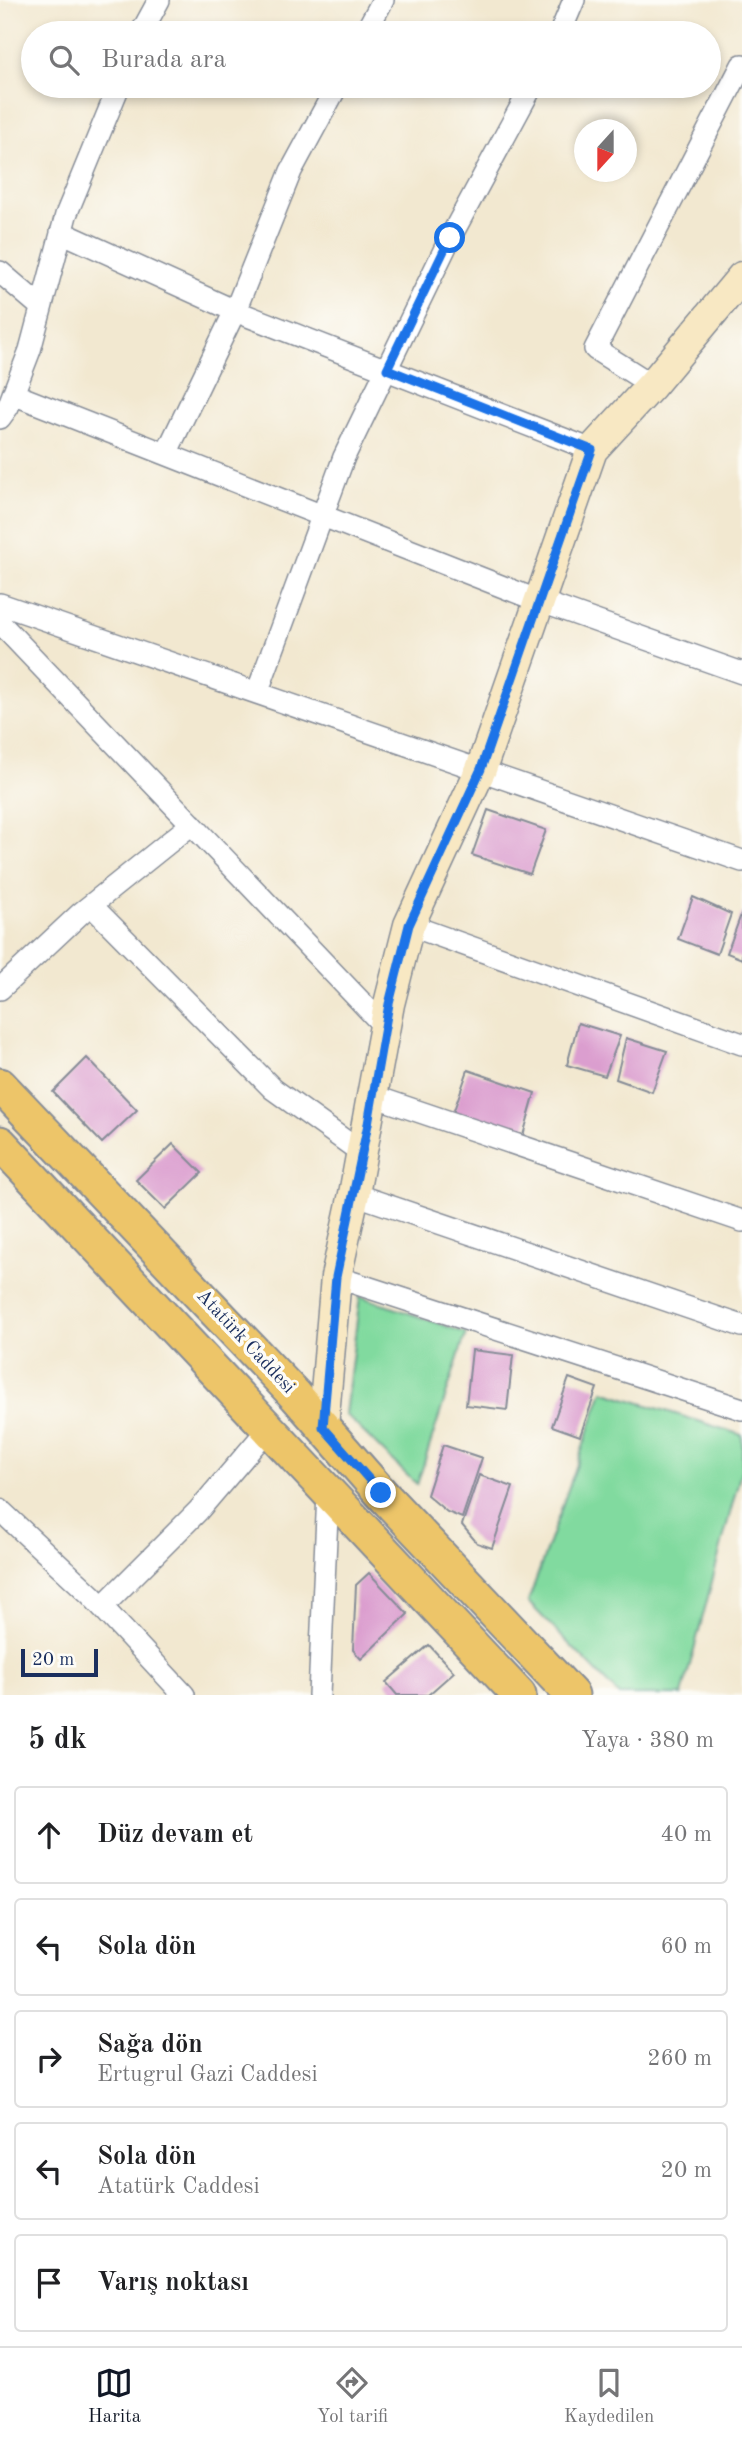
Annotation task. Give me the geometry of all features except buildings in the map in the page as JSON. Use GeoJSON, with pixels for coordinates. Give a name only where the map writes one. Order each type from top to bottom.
{"type":"FeatureCollection","features":[{"type":"Feature","properties":{"kind":"main road","name":"Atatürk Caddesi"},"geometry":{"type":"LineString","coordinates":[[0,1085],[572,1695]]}},
{"type":"Feature","properties":{"kind":"main road"},"geometry":{"type":"LineString","coordinates":[[0,1143],[519,1695]]}},
{"type":"Feature","properties":{"kind":"street"},"geometry":{"type":"LineString","coordinates":[[148,21],[159,0]]}},
{"type":"Feature","properties":{"kind":"street"},"geometry":{"type":"LineString","coordinates":[[372,21],[383,0]]}},
{"type":"Feature","properties":{"kind":"street"},"geometry":{"type":"LineString","coordinates":[[565,21],[574,0]]}},
{"type":"Feature","properties":{"kind":"street"},"geometry":{"type":"LineString","coordinates":[[652,385],[595,349],[742,65]]}},
{"type":"Feature","properties":{"kind":"street"},"geometry":{"type":"LineString","coordinates":[[0,418],[8,407],[30,350],[66,215],[114,98]]}},
{"type":"Feature","properties":{"kind":"street"},"geometry":{"type":"LineString","coordinates":[[166,454],[235,311],[291,171],[331,98]]}},
{"type":"Feature","properties":{"kind":"street"},"geometry":{"type":"LineString","coordinates":[[257,693],[344,457],[450,238],[526,98]]}},
{"type":"Feature","properties":{"kind":"street"},"geometry":{"type":"LineString","coordinates":[[61,232],[235,311],[592,450]]}},
{"type":"Feature","properties":{"kind":"street"},"geometry":{"type":"LineString","coordinates":[[0,272],[41,307]]}},
{"type":"Feature","properties":{"kind":"street"},"geometry":{"type":"LineString","coordinates":[[323,1427],[336,1277],[385,1027],[409,925],[481,769],[592,450],[652,385],[742,277]]}},
{"type":"Feature","properties":{"kind":"street"},"geometry":{"type":"LineString","coordinates":[[13,394],[539,601],[742,673]]}},
{"type":"Feature","properties":{"kind":"street"},"geometry":{"type":"LineString","coordinates":[[0,604],[742,861]]}},
{"type":"Feature","properties":{"kind":"street"},"geometry":{"type":"LineString","coordinates":[[4,635],[192,824],[385,1027]]}},
{"type":"Feature","properties":{"kind":"street"},"geometry":{"type":"LineString","coordinates":[[0,989],[92,905],[192,824]]}},
{"type":"Feature","properties":{"kind":"street"},"geometry":{"type":"LineString","coordinates":[[92,905],[273,1089],[362,1153]]}},
{"type":"Feature","properties":{"kind":"street"},"geometry":{"type":"LineString","coordinates":[[409,925],[742,1044]]}},
{"type":"Feature","properties":{"kind":"street"},"geometry":{"type":"LineString","coordinates":[[373,1096],[742,1221]]}},
{"type":"Feature","properties":{"kind":"street"},"geometry":{"type":"LineString","coordinates":[[354,1194],[742,1326]]}},
{"type":"Feature","properties":{"kind":"street"},"geometry":{"type":"LineString","coordinates":[[336,1277],[742,1409]]}},
{"type":"Feature","properties":{"kind":"street"},"geometry":{"type":"LineString","coordinates":[[102,1607],[198,1511],[268,1429]]}},
{"type":"Feature","properties":{"kind":"street"},"geometry":{"type":"LineString","coordinates":[[319,1695],[328,1493]]}},
{"type":"Feature","properties":{"kind":"street"},"geometry":{"type":"LineString","coordinates":[[0,1510],[102,1607],[184,1695]]}},
{"type":"Feature","properties":{"kind":"green space"},"geometry":{"type":"Polygon","coordinates":[[[360,1296],[466,1333],[417,1485],[345,1414],[360,1296]]]}},
{"type":"Feature","properties":{"kind":"green space"},"geometry":{"type":"Polygon","coordinates":[[[603,1391],[742,1435],[742,1468],[682,1695],[619,1695],[528,1602],[603,1391]]]}},
{"type":"Feature","properties":{"kind":"route"},"geometry":{"type":"LineString","coordinates":[[381,1493],[323,1427],[336,1277],[368,1124],[389,1004],[409,925],[481,769],[592,450],[387,369],[450,238]]}}]}
